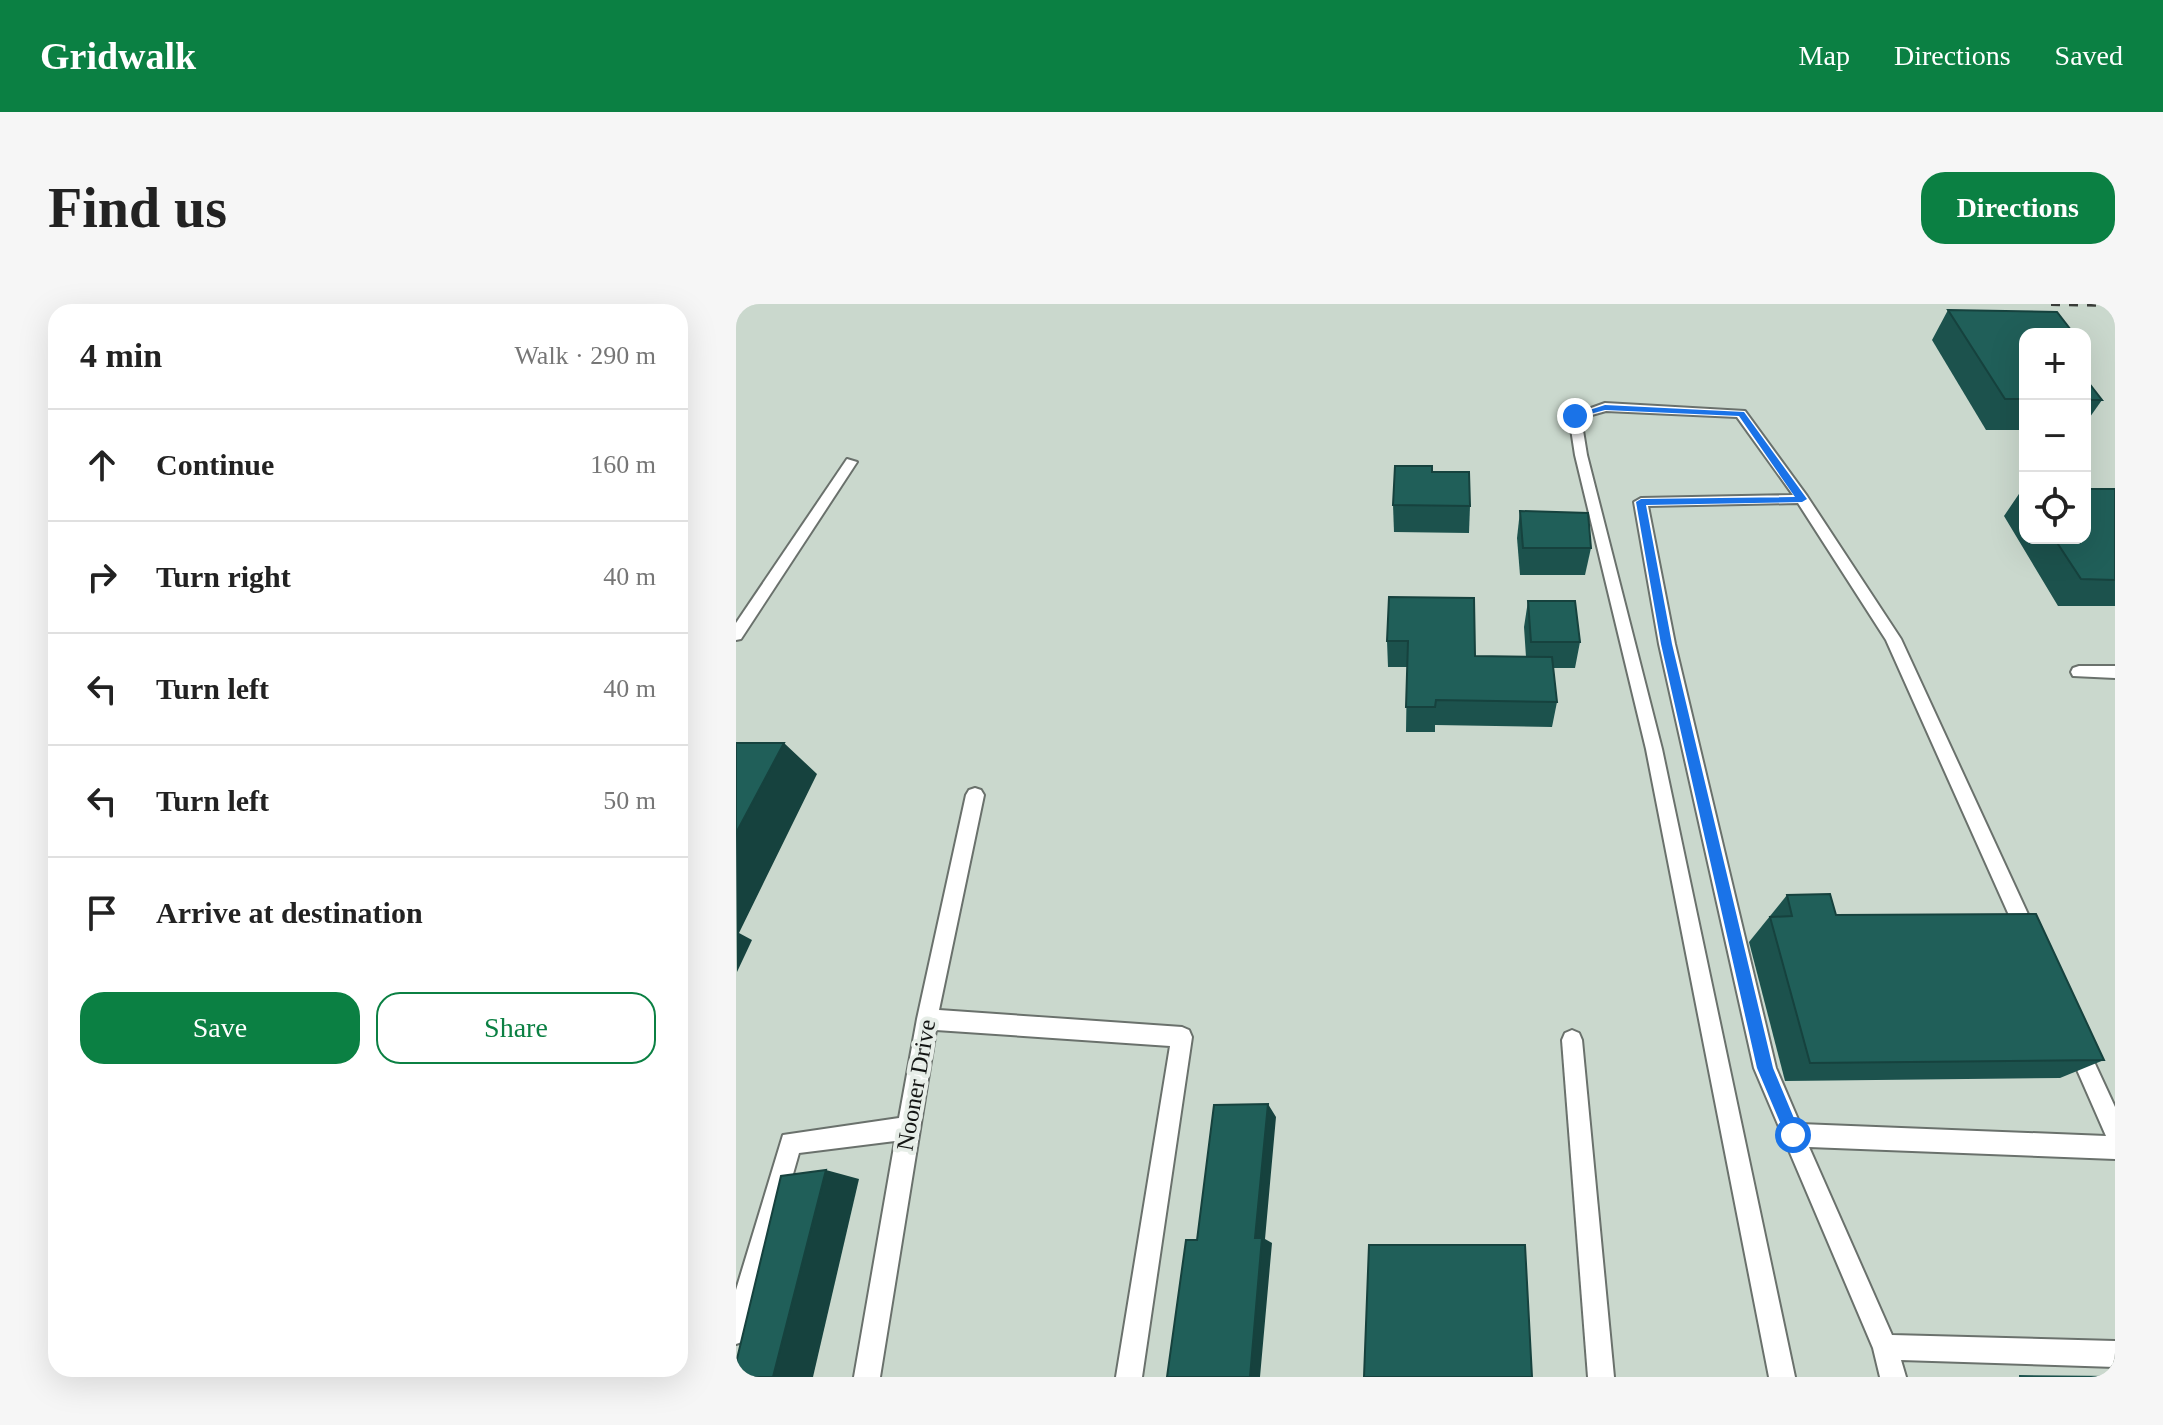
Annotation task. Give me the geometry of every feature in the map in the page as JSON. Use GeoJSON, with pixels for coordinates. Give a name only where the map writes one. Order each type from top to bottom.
{"type":"FeatureCollection","features":[{"type":"Feature","properties":{"kind":"lane"},"geometry":{"type":"LineString","coordinates":[[1782,1377],[1654,749],[1581,455],[1575,416],[1605,407],[1741,414],[1802,499],[1893,639],[2034,948]]}},
{"type":"Feature","properties":{"kind":"lane"},"geometry":{"type":"LineString","coordinates":[[736,635],[851,462]]}},
{"type":"Feature","properties":{"kind":"lane"},"geometry":{"type":"LineString","coordinates":[[1802,499],[1641,502],[1667,644],[1765,1068],[1885,1347],[1893,1377]]}},
{"type":"Feature","properties":{"kind":"lane"},"geometry":{"type":"LineString","coordinates":[[2079,672],[2115,672]]}},
{"type":"Feature","properties":{"kind":"lane","name":"Nooner Drive"},"geometry":{"type":"LineString","coordinates":[[867,1377],[927,1019],[975,795]]}},
{"type":"Feature","properties":{"kind":"lane"},"geometry":{"type":"LineString","coordinates":[[927,1019],[1182,1037],[1129,1377]]}},
{"type":"Feature","properties":{"kind":"lane"},"geometry":{"type":"LineString","coordinates":[[2071,1033],[2115,1132]]}},
{"type":"Feature","properties":{"kind":"lane"},"geometry":{"type":"LineString","coordinates":[[1572,1040],[1601,1377]]}},
{"type":"Feature","properties":{"kind":"lane"},"geometry":{"type":"LineString","coordinates":[[736,1332],[791,1143],[909,1128]]}},
{"type":"Feature","properties":{"kind":"lane"},"geometry":{"type":"LineString","coordinates":[[1793,1135],[2115,1148]]}},
{"type":"Feature","properties":{"kind":"lane"},"geometry":{"type":"LineString","coordinates":[[1885,1347],[2115,1354]]}},
{"type":"Feature","properties":{"kind":"shaded area"},"geometry":{"type":"Polygon","coordinates":[[[736,304],[2115,304],[2115,1377],[736,1377],[736,304]]]}},
{"type":"Feature","properties":{"kind":"building"},"geometry":{"type":"Polygon","coordinates":[[[1948,310],[2057,312],[2069,328],[2019,328],[2019,399],[2005,399],[1948,310]]]}},
{"type":"Feature","properties":{"kind":"building"},"geometry":{"type":"Polygon","coordinates":[[[2091,386],[2102,400],[2091,400],[2091,386]]]}},
{"type":"Feature","properties":{"kind":"building"},"geometry":{"type":"Polygon","coordinates":[[[1395,466],[1432,466],[1432,472],[1469,472],[1470,506],[1393,505],[1395,466]]]}},
{"type":"Feature","properties":{"kind":"building"},"geometry":{"type":"Polygon","coordinates":[[[2091,489],[2115,489],[2115,580],[2081,579],[2058,544],[2091,544],[2091,489]]]}},
{"type":"Feature","properties":{"kind":"building"},"geometry":{"type":"Polygon","coordinates":[[[1520,511],[1588,513],[1591,548],[1523,548],[1520,511]]]}},
{"type":"Feature","properties":{"kind":"building"},"geometry":{"type":"Polygon","coordinates":[[[1389,597],[1474,598],[1475,656],[1552,657],[1557,702],[1436,700],[1435,707],[1406,707],[1408,641],[1387,641],[1389,597]]]}},
{"type":"Feature","properties":{"kind":"building"},"geometry":{"type":"Polygon","coordinates":[[[1528,601],[1575,601],[1580,642],[1531,642],[1528,601]]]}},
{"type":"Feature","properties":{"kind":"building"},"geometry":{"type":"Polygon","coordinates":[[[736,743],[784,743],[736,833],[736,743]]]}},
{"type":"Feature","properties":{"kind":"building"},"geometry":{"type":"Polygon","coordinates":[[[1830,894],[1836,915],[2036,914],[2104,1060],[1810,1063],[1770,917],[1792,916],[1787,895],[1830,894]]]}},
{"type":"Feature","properties":{"kind":"building"},"geometry":{"type":"Polygon","coordinates":[[[1268,1104],[1255,1238],[1262,1238],[1250,1377],[1167,1377],[1186,1240],[1197,1240],[1214,1105],[1268,1104]]]}},
{"type":"Feature","properties":{"kind":"building"},"geometry":{"type":"Polygon","coordinates":[[[826,1170],[773,1377],[736,1377],[736,1363],[781,1176],[826,1170]]]}},
{"type":"Feature","properties":{"kind":"building"},"geometry":{"type":"Polygon","coordinates":[[[1369,1245],[1525,1245],[1532,1377],[1364,1377],[1369,1245]]]}},
{"type":"Feature","properties":{"kind":"railway"},"geometry":{"type":"LineString","coordinates":[[2051,304],[2115,305]]}},
{"type":"Feature","properties":{"kind":"route"},"geometry":{"type":"LineString","coordinates":[[1575,416],[1605,407],[1741,414],[1802,499],[1641,502],[1667,644],[1765,1068],[1793,1135]]}}]}
